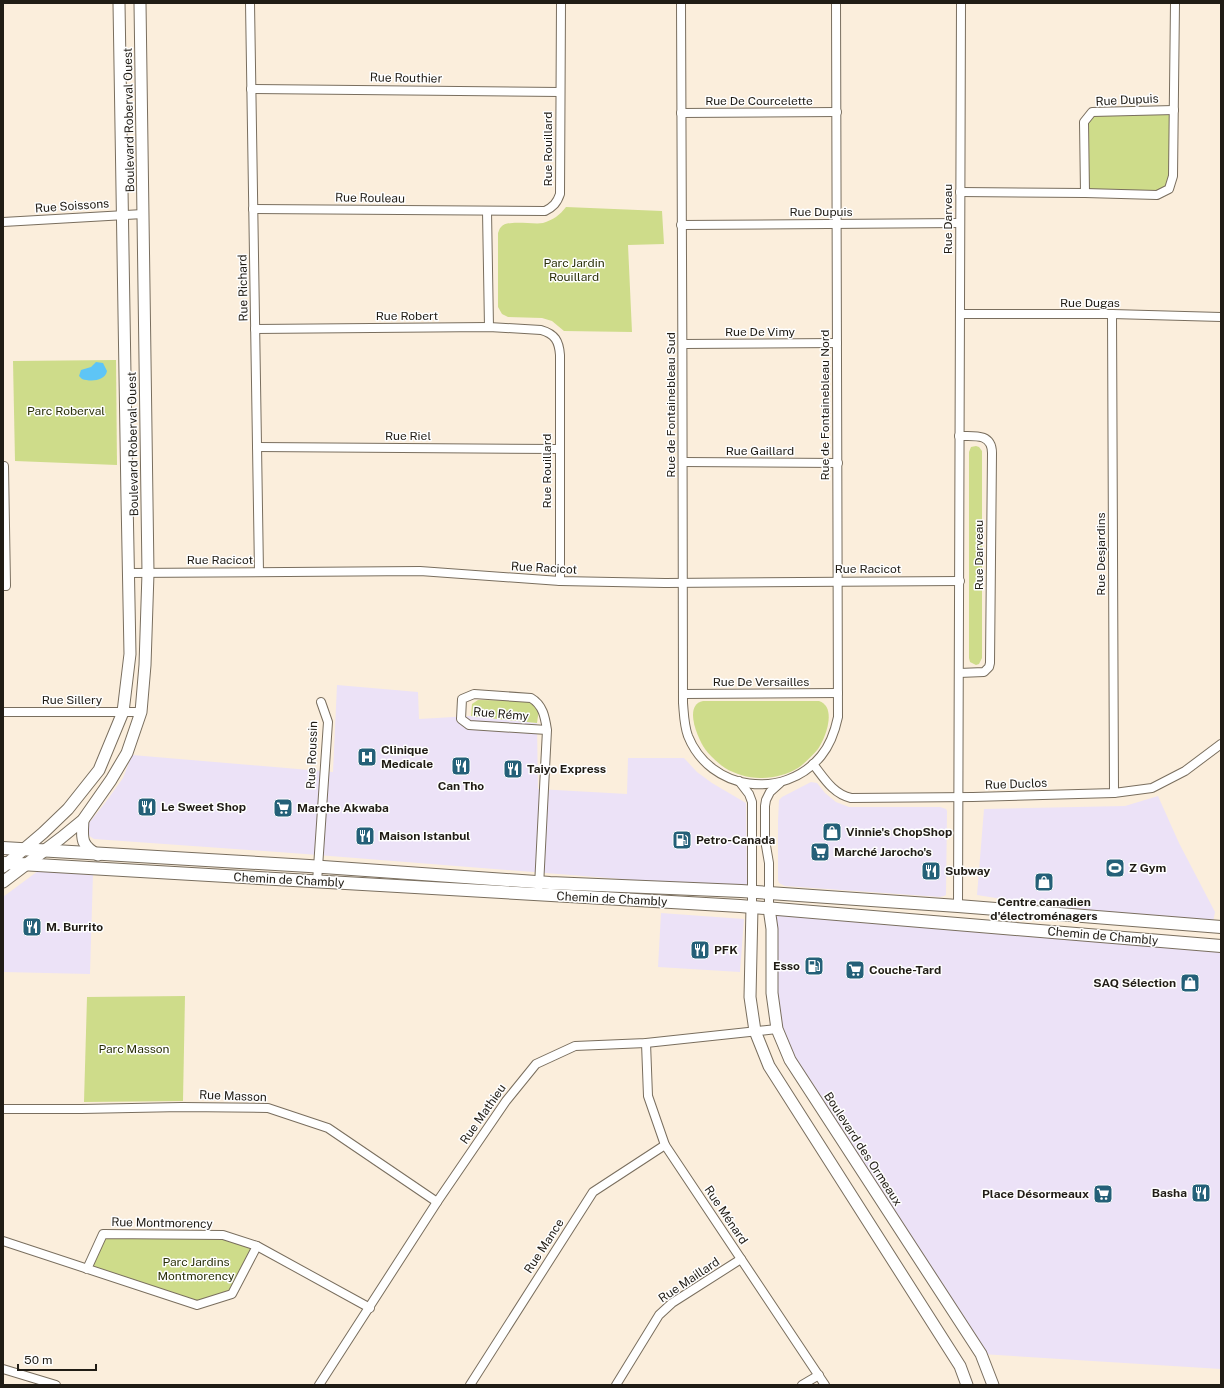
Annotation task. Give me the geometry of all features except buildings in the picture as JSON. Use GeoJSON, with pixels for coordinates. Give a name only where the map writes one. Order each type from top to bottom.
{"type":"FeatureCollection","features":[{"type":"Feature","properties":{"kind":"main road","name":"Chemin de Chambly"},"geometry":{"type":"LineString","coordinates":[[3,848],[539,882],[768,893],[958,906],[1221,927]]}},
{"type":"Feature","properties":{"kind":"main road","name":"Chemin de Chambly"},"geometry":{"type":"LineString","coordinates":[[5,865],[27,864],[769,908],[1221,946]]}},
{"type":"Feature","properties":{"kind":"street","name":"Boulevard Roberval Ouest"},"geometry":{"type":"LineString","coordinates":[[5,865],[25,850],[68,809],[99,770],[123,712],[130,654],[118,3]]}},
{"type":"Feature","properties":{"kind":"street","name":"Boulevard Roberval Ouest"},"geometry":{"type":"LineString","coordinates":[[3,882],[83,820],[111,780],[126,753],[141,712],[145,666],[148,573],[140,3]]}},
{"type":"Feature","properties":{"kind":"street","name":"Rue Richard"},"geometry":{"type":"LineString","coordinates":[[250,3],[259,572]]}},
{"type":"Feature","properties":{"kind":"street","name":"Rue Rouillard"},"geometry":{"type":"LineString","coordinates":[[487,211],[545,211],[558,201],[560,194],[561,3]]}},
{"type":"Feature","properties":{"kind":"street","name":"Rue de Fontainebleau Sud"},"geometry":{"type":"LineString","coordinates":[[681,3],[683,694],[686,728],[695,749],[711,768],[721,775],[738,781],[762,784],[782,782]]}},
{"type":"Feature","properties":{"kind":"street","name":"Rue de Fontainebleau Nord"},"geometry":{"type":"LineString","coordinates":[[782,782],[796,776],[813,764],[822,755],[833,736],[838,717],[836,3]]}},
{"type":"Feature","properties":{"kind":"street","name":"Rue Darveau"},"geometry":{"type":"LineString","coordinates":[[958,906],[961,3]]}},
{"type":"Feature","properties":{"kind":"street","name":"Rue Dupuis"},"geometry":{"type":"LineString","coordinates":[[960,192],[1157,195],[1169,189],[1173,176],[1175,3]]}},
{"type":"Feature","properties":{"kind":"street","name":"Rue Routhier"},"geometry":{"type":"LineString","coordinates":[[252,89],[560,92]]}},
{"type":"Feature","properties":{"kind":"street","name":"Rue Dupuis"},"geometry":{"type":"LineString","coordinates":[[1085,193],[1084,122],[1092,112],[1174,110]]}},
{"type":"Feature","properties":{"kind":"street","name":"Rue De Courcelette"},"geometry":{"type":"LineString","coordinates":[[682,113],[837,112]]}},
{"type":"Feature","properties":{"kind":"street","name":"Rue Rouleau"},"geometry":{"type":"LineString","coordinates":[[253,209],[487,211]]}},
{"type":"Feature","properties":{"kind":"street"},"geometry":{"type":"LineString","coordinates":[[487,211],[489,327]]}},
{"type":"Feature","properties":{"kind":"street","name":"Rue Soissons"},"geometry":{"type":"LineString","coordinates":[[3,222],[143,214]]}},
{"type":"Feature","properties":{"kind":"street","name":"Rue Dupuis"},"geometry":{"type":"LineString","coordinates":[[681,225],[960,223]]}},
{"type":"Feature","properties":{"kind":"street","name":"Rue Dugas"},"geometry":{"type":"LineString","coordinates":[[960,314],[1112,314],[1221,317]]}},
{"type":"Feature","properties":{"kind":"street","name":"Rue Desjardins"},"geometry":{"type":"LineString","coordinates":[[1112,314],[1114,793]]}},
{"type":"Feature","properties":{"kind":"street","name":"Rue Robert"},"geometry":{"type":"LineString","coordinates":[[255,329],[489,327],[541,330],[549,332],[556,338]]}},
{"type":"Feature","properties":{"kind":"street","name":"Rue Rouillard"},"geometry":{"type":"LineString","coordinates":[[556,338],[559,345],[560,355],[560,581]]}},
{"type":"Feature","properties":{"kind":"street","name":"Rue De Vimy"},"geometry":{"type":"LineString","coordinates":[[683,344],[838,343]]}},
{"type":"Feature","properties":{"kind":"street","name":"Rue Darveau"},"geometry":{"type":"LineString","coordinates":[[959,436],[977,436],[988,440],[992,447],[990,663],[989,667],[984,672],[959,674]]}},
{"type":"Feature","properties":{"kind":"street","name":"Rue Riel"},"geometry":{"type":"LineString","coordinates":[[257,447],[559,448]]}},
{"type":"Feature","properties":{"kind":"street","name":"Rue Gaillard"},"geometry":{"type":"LineString","coordinates":[[683,462],[838,463]]}},
{"type":"Feature","properties":{"kind":"street"},"geometry":{"type":"LineString","coordinates":[[3,466],[6,586],[3,586]]}},
{"type":"Feature","properties":{"kind":"street","name":"Rue Racicot"},"geometry":{"type":"LineString","coordinates":[[129,573],[420,571],[560,581],[960,581]]}},
{"type":"Feature","properties":{"kind":"street","name":"Rue De Versailles"},"geometry":{"type":"LineString","coordinates":[[683,694],[838,693]]}},
{"type":"Feature","properties":{"kind":"street","name":"Rue Rémy"},"geometry":{"type":"LineString","coordinates":[[538,894],[547,730],[545,716],[537,701],[531,698],[474,694],[462,698],[461,719],[469,725],[547,730]]}},
{"type":"Feature","properties":{"kind":"street","name":"Rue Roussin"},"geometry":{"type":"LineString","coordinates":[[317,882],[328,722],[321,702]]}},
{"type":"Feature","properties":{"kind":"street","name":"Rue Sillery"},"geometry":{"type":"LineString","coordinates":[[3,712],[141,712]]}},
{"type":"Feature","properties":{"kind":"street","name":"Rue Duclos"},"geometry":{"type":"LineString","coordinates":[[813,764],[834,791],[851,798],[1114,793],[1152,788],[1185,771],[1221,744]]}},
{"type":"Feature","properties":{"kind":"street"},"geometry":{"type":"LineString","coordinates":[[738,781],[749,794],[752,802],[750,997],[755,1031],[769,1066],[960,1366],[967,1385]]}},
{"type":"Feature","properties":{"kind":"street"},"geometry":{"type":"LineString","coordinates":[[769,908],[769,863],[766,840],[765,806],[770,792],[782,782]]}},
{"type":"Feature","properties":{"kind":"street"},"geometry":{"type":"LineString","coordinates":[[83,820],[83,840],[88,849],[98,855]]}},
{"type":"Feature","properties":{"kind":"street","name":"Boulevard des Ormeaux"},"geometry":{"type":"LineString","coordinates":[[769,908],[772,929],[772,993],[777,1029],[790,1060],[981,1354],[993,1385]]}},
{"type":"Feature","properties":{"kind":"street","name":"Rue Mathieu"},"geometry":{"type":"LineString","coordinates":[[319,1385],[437,1202],[506,1101],[536,1064],[575,1046],[646,1042],[777,1029]]}},
{"type":"Feature","properties":{"kind":"street","name":"Rue Ménard"},"geometry":{"type":"LineString","coordinates":[[646,1042],[648,1096],[665,1145],[825,1385]]}},
{"type":"Feature","properties":{"kind":"street","name":"Rue Masson"},"geometry":{"type":"LineString","coordinates":[[3,1108],[268,1108],[328,1128],[437,1202]]}},
{"type":"Feature","properties":{"kind":"street","name":"Rue Mance"},"geometry":{"type":"LineString","coordinates":[[470,1385],[593,1192],[665,1145]]}},
{"type":"Feature","properties":{"kind":"street","name":"Rue Montmorency"},"geometry":{"type":"LineString","coordinates":[[87,1269],[103,1234],[223,1236],[257,1246],[370,1308]]}},
{"type":"Feature","properties":{"kind":"street"},"geometry":{"type":"LineString","coordinates":[[3,1241],[197,1305],[232,1294],[257,1246]]}},
{"type":"Feature","properties":{"kind":"street","name":"Rue Maillard"},"geometry":{"type":"LineString","coordinates":[[616,1385],[659,1315],[672,1303],[741,1259]]}},
{"type":"Feature","properties":{"kind":"street"},"geometry":{"type":"LineString","coordinates":[[3,1368],[56,1385]]}},
{"type":"Feature","properties":{"kind":"street"},"geometry":{"type":"LineString","coordinates":[[802,1385],[819,1375]]}},
{"type":"Feature","properties":{"kind":"shaded area"},"geometry":{"type":"Polygon","coordinates":[[[337,685],[418,692],[419,719],[471,716],[537,723],[538,789],[627,794],[628,758],[684,758],[697,772],[712,783],[746,803],[747,889],[94,839],[88,835],[87,830],[89,823],[123,778],[132,755],[333,772],[337,685]]]}},
{"type":"Feature","properties":{"kind":"shaded area"},"geometry":{"type":"Polygon","coordinates":[[[811,782],[817,783],[825,793],[836,802],[849,807],[940,807],[946,809],[946,895],[940,897],[785,886],[779,883],[779,800],[811,782]]]}},
{"type":"Feature","properties":{"kind":"shaded area"},"geometry":{"type":"Polygon","coordinates":[[[1158,796],[1179,843],[1215,912],[1211,932],[977,895],[984,809],[1125,806],[1158,796]]]}},
{"type":"Feature","properties":{"kind":"shaded area"},"geometry":{"type":"Polygon","coordinates":[[[38,871],[93,873],[90,974],[3,972],[3,897],[38,871]]]}},
{"type":"Feature","properties":{"kind":"shaded area"},"geometry":{"type":"Polygon","coordinates":[[[769,908],[1221,946],[1221,1369],[981,1354],[887,1210],[777,1029],[769,908]]]}},
{"type":"Feature","properties":{"kind":"shaded area"},"geometry":{"type":"Polygon","coordinates":[[[661,913],[744,919],[740,972],[658,967],[661,913]]]}},
{"type":"Feature","properties":{"kind":"green space"},"geometry":{"type":"Polygon","coordinates":[[[1174,110],[1169,189],[1157,195],[1085,193],[1084,122],[1092,112],[1174,110]]]}},
{"type":"Feature","properties":{"kind":"green space","name":"Parc Jardin Rouillard"},"geometry":{"type":"Polygon","coordinates":[[[566,207],[662,211],[664,244],[628,245],[632,332],[564,331],[552,321],[542,318],[508,317],[502,314],[498,307],[498,233],[500,228],[509,223],[543,223],[556,217],[566,207]]]}},
{"type":"Feature","properties":{"kind":"green space","name":"Parc Roberval"},"geometry":{"type":"Polygon","coordinates":[[[116,360],[117,465],[15,461],[13,361],[116,360]]]}},
{"type":"Feature","properties":{"kind":"green space"},"geometry":{"type":"Polygon","coordinates":[[[976,446],[982,451],[982,658],[979,664],[976,665],[970,662],[969,658],[969,452],[971,447],[976,446]]]}},
{"type":"Feature","properties":{"kind":"green space"},"geometry":{"type":"Polygon","coordinates":[[[478,700],[533,701],[539,709],[537,723],[471,716],[472,704],[478,700]]]}},
{"type":"Feature","properties":{"kind":"green space"},"geometry":{"type":"Polygon","coordinates":[[[703,701],[819,701],[828,709],[829,716],[827,730],[818,749],[798,768],[789,773],[775,777],[760,778],[737,774],[725,768],[714,759],[705,749],[699,738],[693,715],[697,704],[703,701]]]}},
{"type":"Feature","properties":{"kind":"green space","name":"Parc Masson"},"geometry":{"type":"Polygon","coordinates":[[[185,996],[183,1101],[84,1102],[87,997],[185,996]]]}},
{"type":"Feature","properties":{"kind":"green space","name":"Parc Jardins Montmorency"},"geometry":{"type":"Polygon","coordinates":[[[103,1234],[223,1235],[257,1246],[232,1294],[197,1305],[87,1269],[103,1234]]]}},
{"type":"Feature","properties":{"kind":"water"},"geometry":{"type":"Polygon","coordinates":[[[96,362],[103,363],[107,371],[104,377],[97,380],[89,380],[82,379],[79,376],[81,370],[91,367],[96,362]]]}},
{"type":"Feature","properties":{"kind":"place","name":"Clinique Medicale"},"geometry":{"type":"Point","coordinates":[367,757]}},
{"type":"Feature","properties":{"kind":"place","name":"Can Tho"},"geometry":{"type":"Point","coordinates":[461,766]}},
{"type":"Feature","properties":{"kind":"place","name":"Taiyo Express"},"geometry":{"type":"Point","coordinates":[513,769]}},
{"type":"Feature","properties":{"kind":"place","name":"Le Sweet Shop"},"geometry":{"type":"Point","coordinates":[147,807]}},
{"type":"Feature","properties":{"kind":"place","name":"Marche Akwaba"},"geometry":{"type":"Point","coordinates":[283,808]}},
{"type":"Feature","properties":{"kind":"place","name":"Vinnie's ChopShop"},"geometry":{"type":"Point","coordinates":[832,832]}},
{"type":"Feature","properties":{"kind":"place","name":"Maison Istanbul"},"geometry":{"type":"Point","coordinates":[365,836]}},
{"type":"Feature","properties":{"kind":"place","name":"Petro-Canada"},"geometry":{"type":"Point","coordinates":[682,840]}},
{"type":"Feature","properties":{"kind":"place","name":"Marché Jarocho's"},"geometry":{"type":"Point","coordinates":[820,852]}},
{"type":"Feature","properties":{"kind":"place","name":"Z Gym"},"geometry":{"type":"Point","coordinates":[1115,868]}},
{"type":"Feature","properties":{"kind":"place","name":"Subway"},"geometry":{"type":"Point","coordinates":[931,871]}},
{"type":"Feature","properties":{"kind":"place","name":"Centre canadien d'électroménagers"},"geometry":{"type":"Point","coordinates":[1044,882]}},
{"type":"Feature","properties":{"kind":"place","name":"M. Burrito"},"geometry":{"type":"Point","coordinates":[32,927]}},
{"type":"Feature","properties":{"kind":"place","name":"PFK"},"geometry":{"type":"Point","coordinates":[700,950]}},
{"type":"Feature","properties":{"kind":"place","name":"Esso"},"geometry":{"type":"Point","coordinates":[814,966]}},
{"type":"Feature","properties":{"kind":"place","name":"Couche-Tard"},"geometry":{"type":"Point","coordinates":[855,970]}},
{"type":"Feature","properties":{"kind":"place","name":"SAQ Sélection"},"geometry":{"type":"Point","coordinates":[1190,983]}},
{"type":"Feature","properties":{"kind":"place","name":"Basha"},"geometry":{"type":"Point","coordinates":[1201,1193]}},
{"type":"Feature","properties":{"kind":"place","name":"Place Désormeaux"},"geometry":{"type":"Point","coordinates":[1103,1194]}}]}
